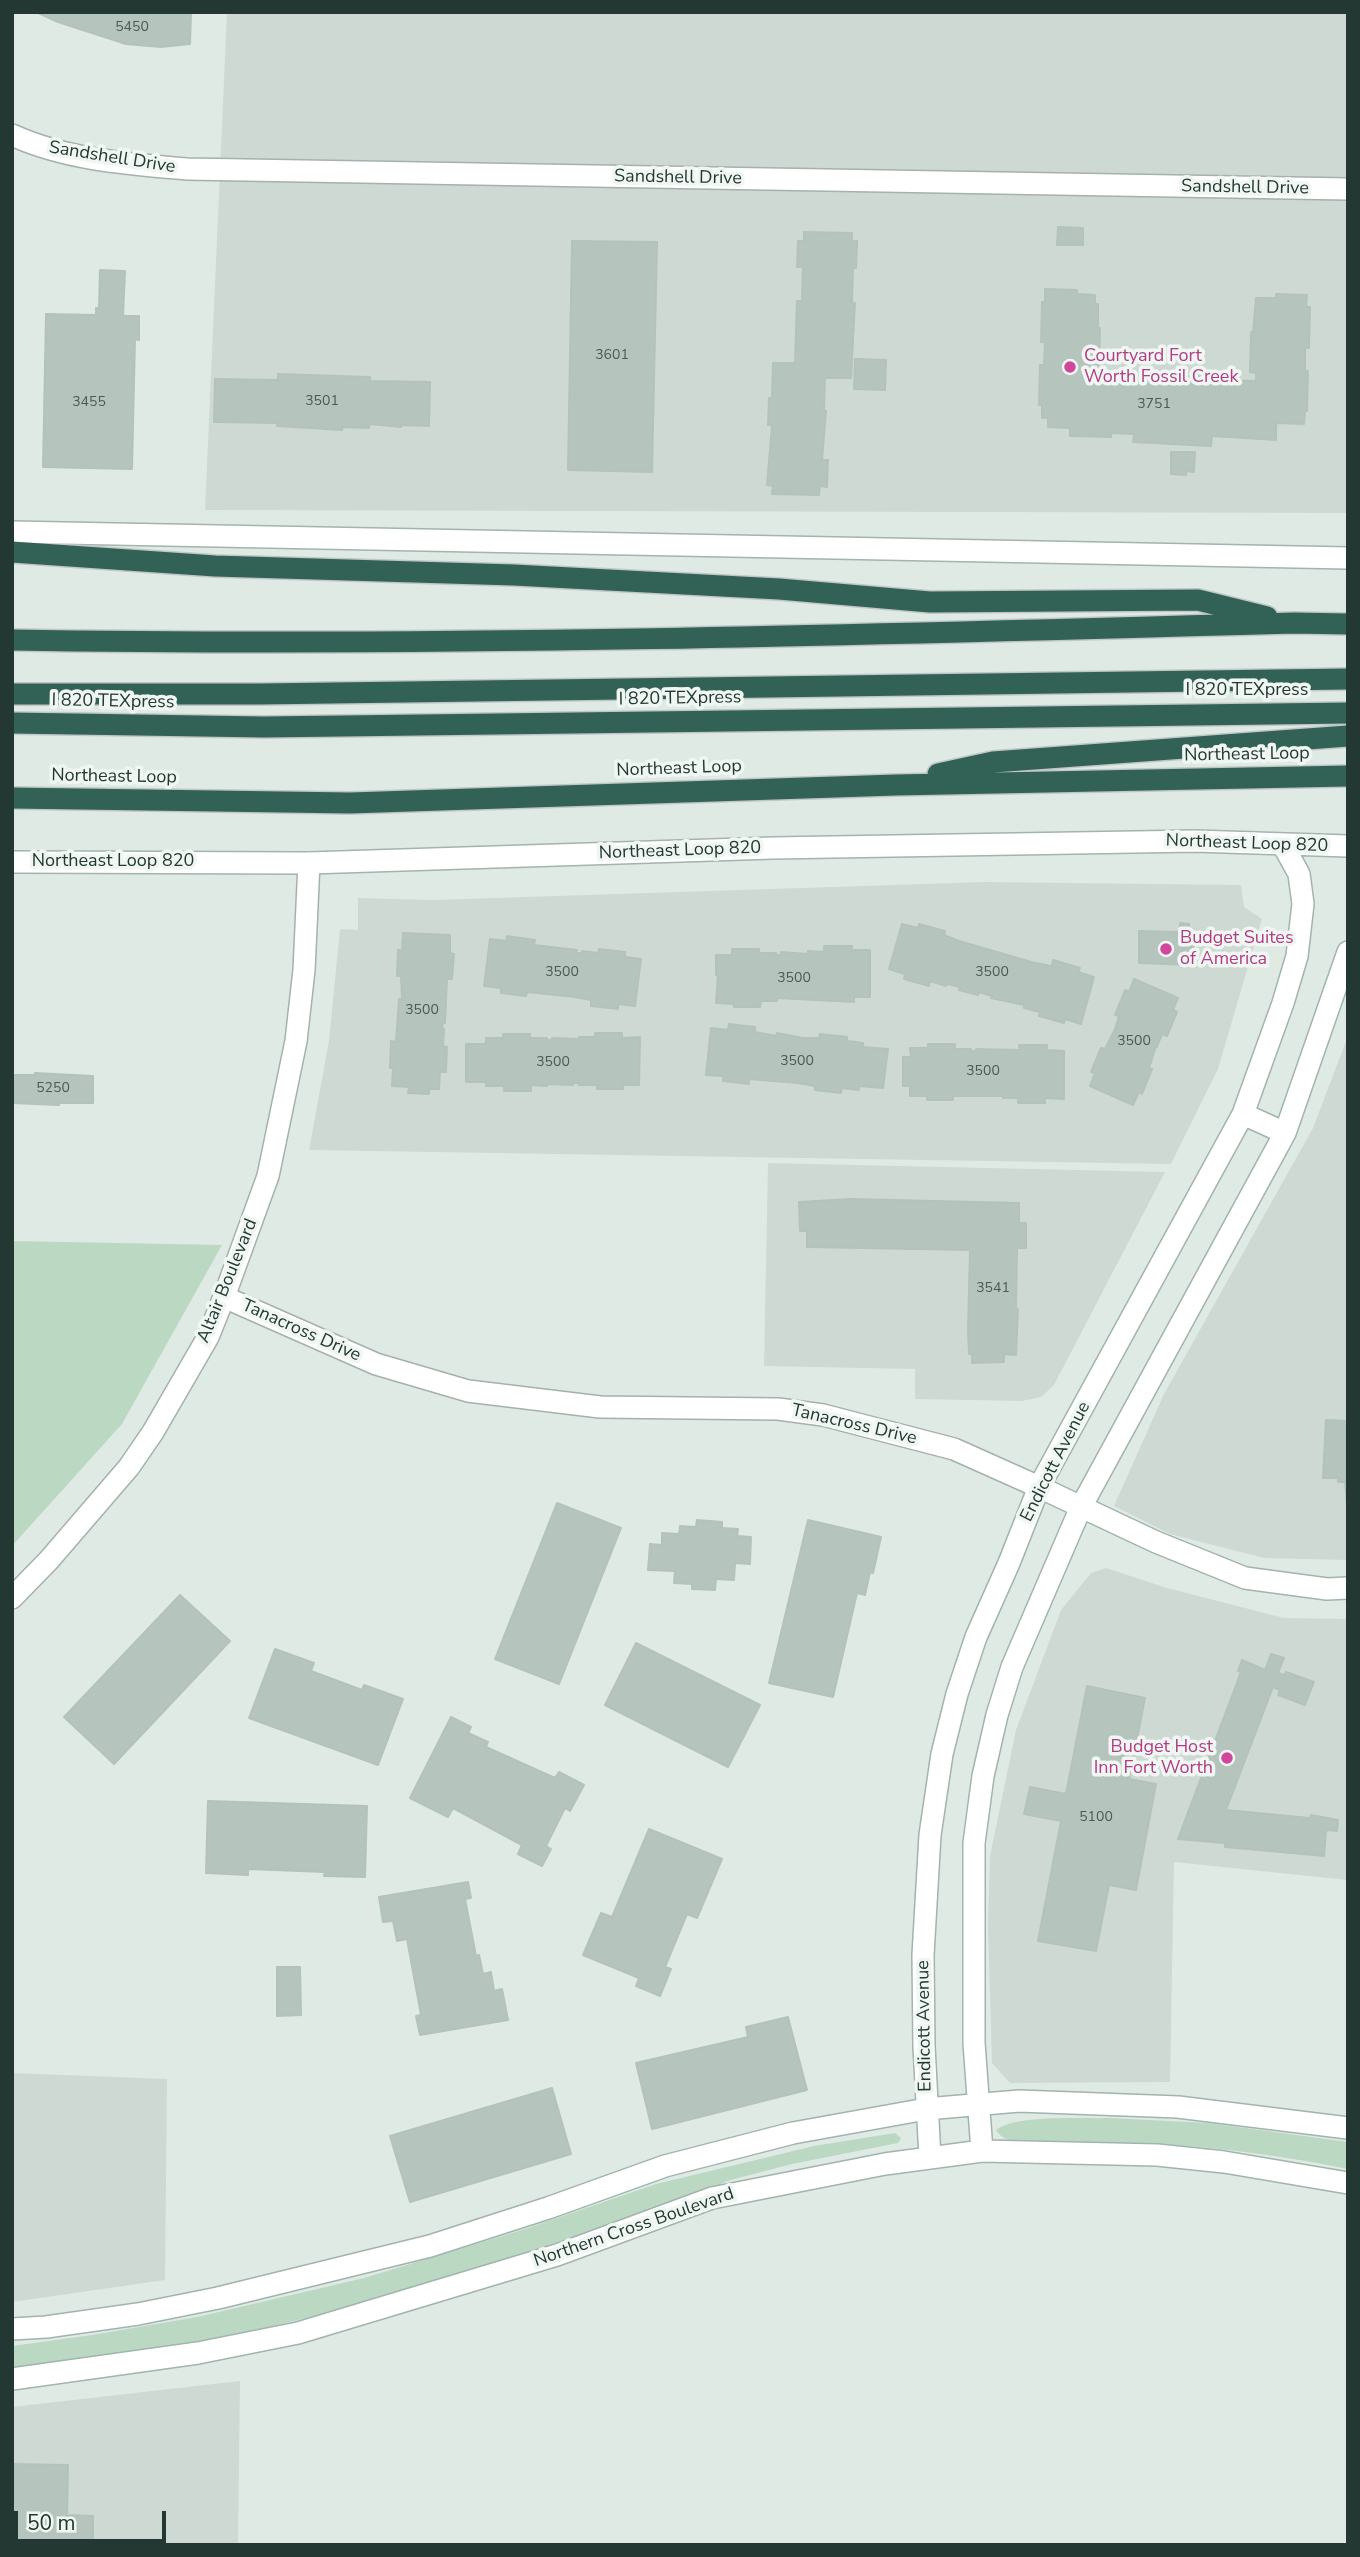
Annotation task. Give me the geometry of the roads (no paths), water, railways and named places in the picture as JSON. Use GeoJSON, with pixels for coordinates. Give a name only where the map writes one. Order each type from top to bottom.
{"type":"FeatureCollection","features":[{"type":"Feature","properties":{"kind":"highway"},"geometry":{"type":"LineString","coordinates":[[12,552],[215,566],[514,575],[779,589],[930,602],[1198,600],[1293,624]]}},
{"type":"Feature","properties":{"kind":"highway"},"geometry":{"type":"LineString","coordinates":[[12,640],[296,643],[656,640],[1348,624]]}},
{"type":"Feature","properties":{"kind":"highway","name":"I 820 TEXpress"},"geometry":{"type":"LineString","coordinates":[[12,694],[260,694],[1348,679]]}},
{"type":"Feature","properties":{"kind":"highway","name":"I 820 TEXpress"},"geometry":{"type":"LineString","coordinates":[[12,723],[264,727],[1348,713]]}},
{"type":"Feature","properties":{"kind":"highway"},"geometry":{"type":"LineString","coordinates":[[896,785],[993,762],[1348,736]]}},
{"type":"Feature","properties":{"kind":"highway","name":"Northeast Loop"},"geometry":{"type":"LineString","coordinates":[[12,798],[350,803],[896,785],[1348,776]]}},
{"type":"Feature","properties":{"kind":"street","name":"Sandshell Drive"},"geometry":{"type":"LineString","coordinates":[[12,135],[34,145],[77,155],[125,164],[187,169],[1348,190]]}},
{"type":"Feature","properties":{"kind":"street"},"geometry":{"type":"LineString","coordinates":[[12,532],[1342,554]]}},
{"type":"Feature","properties":{"kind":"street","name":"Northeast Loop 820"},"geometry":{"type":"LineString","coordinates":[[12,862],[309,863],[882,846],[1195,841],[1348,846]]}},
{"type":"Feature","properties":{"kind":"street","name":"Endicott Avenue"},"geometry":{"type":"LineString","coordinates":[[930,2158],[926,2109],[923,1955],[930,1835],[942,1754],[957,1694],[976,1637],[1039,1487],[1243,1114],[1297,956],[1303,904],[1298,874],[1283,845]]}},
{"type":"Feature","properties":{"kind":"street","name":"Altair Boulevard"},"geometry":{"type":"LineString","coordinates":[[12,1598],[49,1560],[129,1467],[153,1432],[208,1337],[268,1176],[296,1041],[304,970],[309,863]]}},
{"type":"Feature","properties":{"kind":"street"},"geometry":{"type":"LineString","coordinates":[[982,2151],[974,2043],[974,1843],[983,1776],[997,1715],[1012,1667],[1081,1507],[1285,1133],[1348,952]]}},
{"type":"Feature","properties":{"kind":"street"},"geometry":{"type":"LineString","coordinates":[[1243,1114],[1285,1133]]}},
{"type":"Feature","properties":{"kind":"street","name":"Tanacross Drive"},"geometry":{"type":"LineString","coordinates":[[224,1297],[376,1364],[468,1391],[600,1407],[778,1409],[823,1415],[954,1450],[1156,1542],[1245,1578],[1348,1588]]}},
{"type":"Feature","properties":{"kind":"street"},"geometry":{"type":"LineString","coordinates":[[12,2329],[138,2314],[231,2295],[430,2246],[665,2166],[793,2133],[926,2109],[1019,2101],[1178,2107],[1348,2128]]}},
{"type":"Feature","properties":{"kind":"street","name":"Northern Cross Boulevard"},"geometry":{"type":"LineString","coordinates":[[12,2379],[199,2353],[298,2333],[557,2255],[712,2198],[885,2164],[982,2151],[1157,2155],[1224,2162],[1348,2183]]}},
{"type":"Feature","properties":{"kind":"place","name":"Courtyard Fort Worth Fossil Creek"},"geometry":{"type":"Point","coordinates":[1070,367]}},
{"type":"Feature","properties":{"kind":"place","name":"Budget Suites of America"},"geometry":{"type":"Point","coordinates":[1166,949]}},
{"type":"Feature","properties":{"kind":"place","name":"Budget Host Inn Fort Worth"},"geometry":{"type":"Point","coordinates":[1227,1758]}}]}
